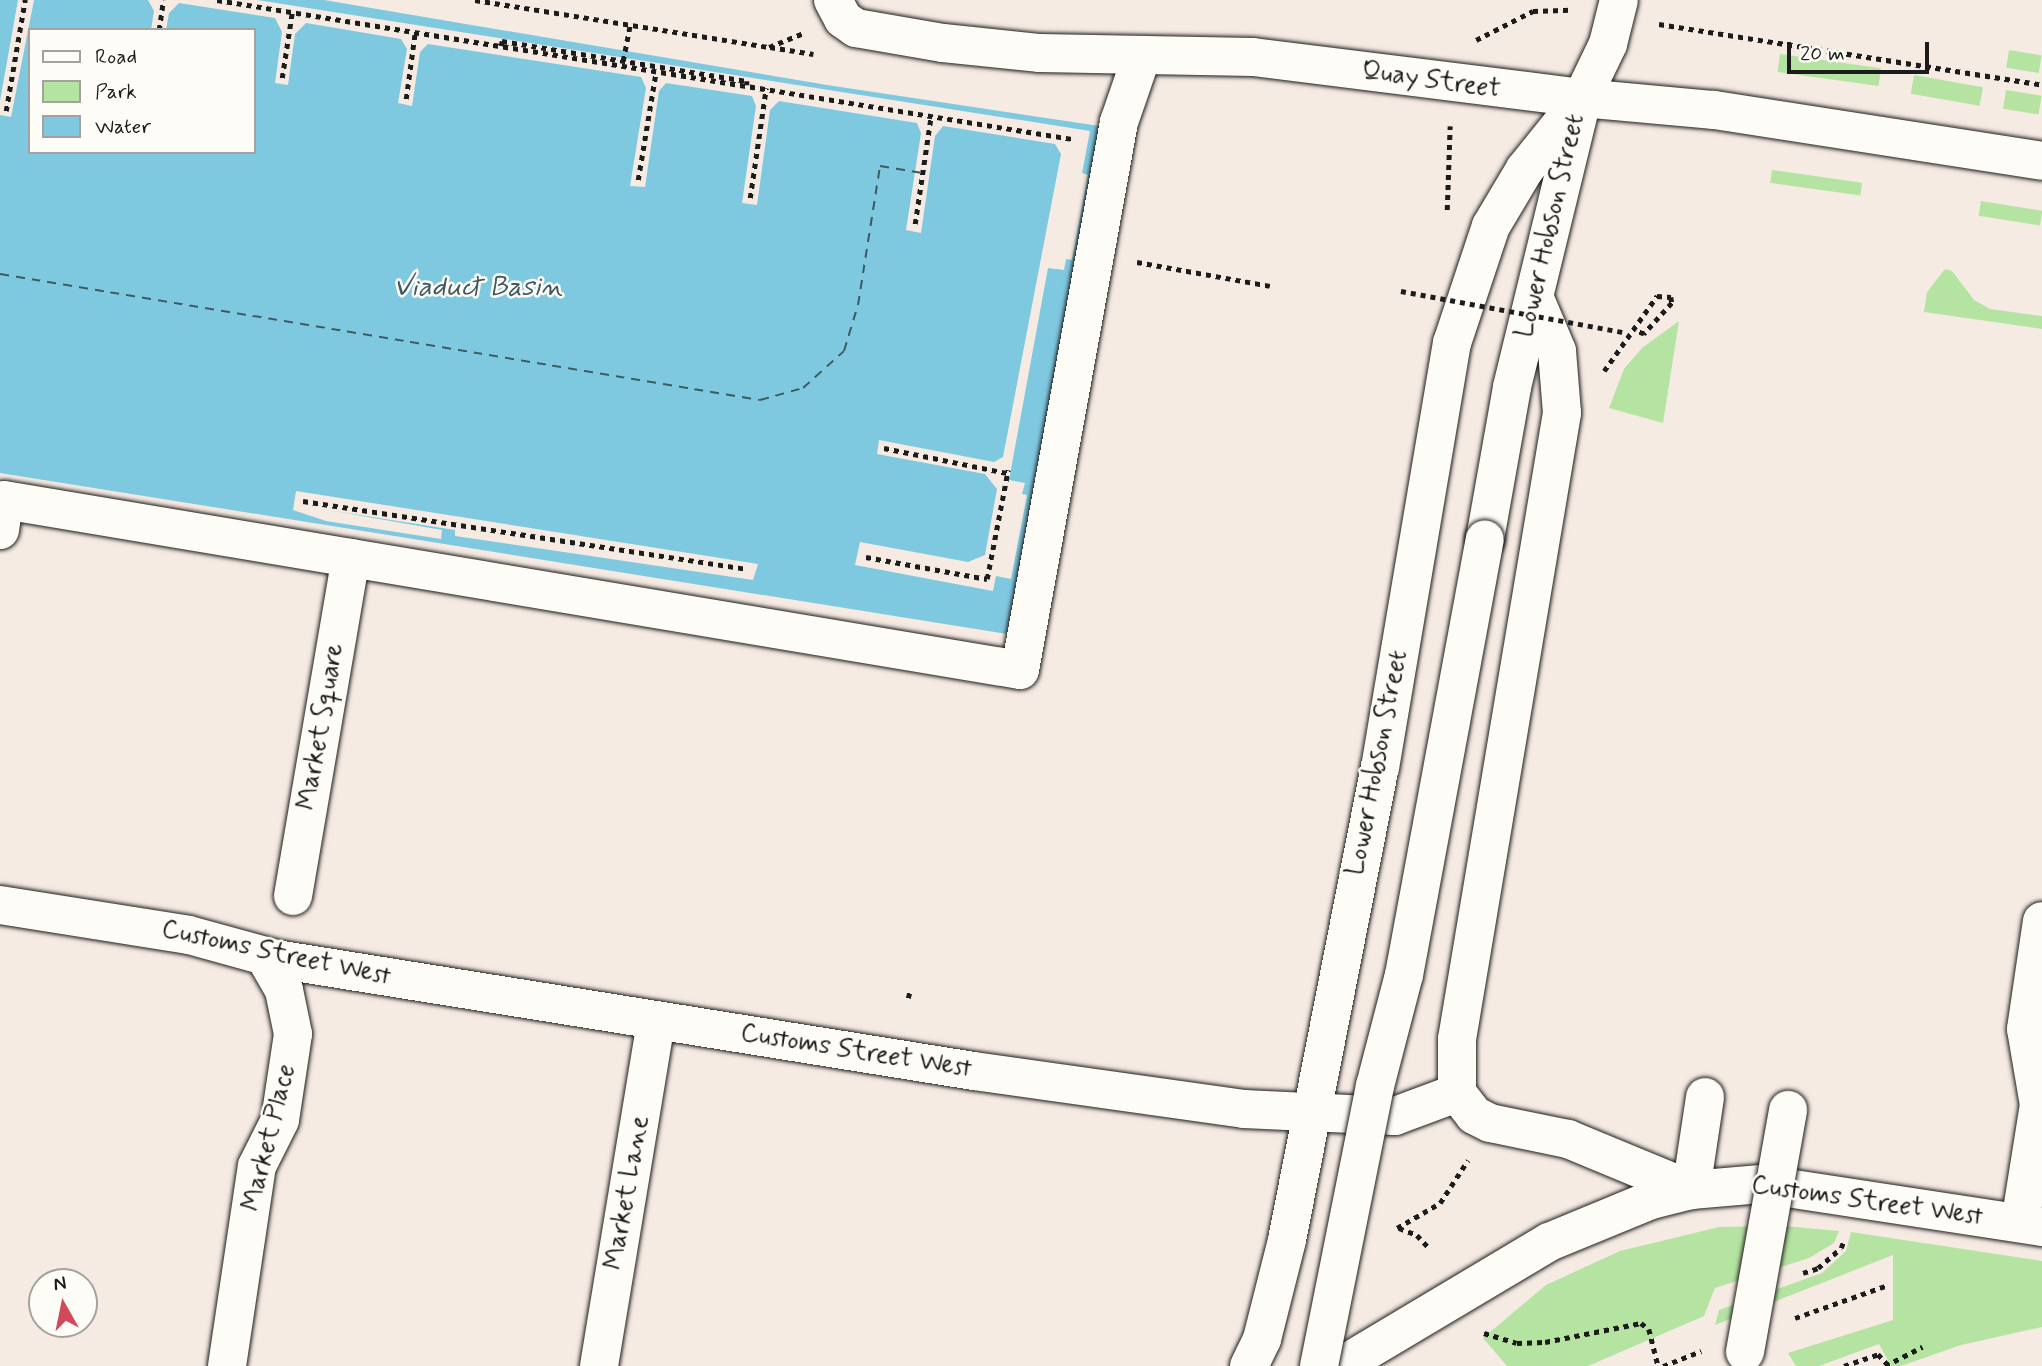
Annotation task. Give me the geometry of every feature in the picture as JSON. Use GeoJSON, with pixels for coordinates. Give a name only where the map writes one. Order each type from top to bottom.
{"type":"FeatureCollection","features":[{"type":"Feature","properties":{"kind":"street"},"geometry":{"type":"LineString","coordinates":[[1582,98],[1608,44],[1619,0]]}},
{"type":"Feature","properties":{"kind":"street","name":"Quay Street"},"geometry":{"type":"LineString","coordinates":[[838,10],[856,28],[943,43],[1141,58],[1253,57],[1582,98],[1714,110],[2042,161]]}},
{"type":"Feature","properties":{"kind":"street"},"geometry":{"type":"LineString","coordinates":[[0,530],[4,500],[1020,670],[1119,122],[1141,58]]}},
{"type":"Feature","properties":{"kind":"street","name":"Lower Hobson Street"},"geometry":{"type":"LineString","coordinates":[[1319,1366],[1375,1086],[1404,975],[1512,387],[1536,301],[1582,98]]}},
{"type":"Feature","properties":{"kind":"street","name":"Lower Hobson Street"},"geometry":{"type":"LineString","coordinates":[[1249,1366],[1273,1303],[1309,1110],[1380,768],[1452,343],[1496,216],[1525,169],[1582,98]]}},
{"type":"Feature","properties":{"kind":"street"},"geometry":{"type":"LineString","coordinates":[[1536,301],[1557,351],[1562,413],[1457,1040],[1457,1093],[1474,1115],[1490,1123],[1568,1139],[1691,1190],[1705,1097]]}},
{"type":"Feature","properties":{"kind":"street","name":"Market Square"},"geometry":{"type":"LineString","coordinates":[[293,896],[351,558]]}},
{"type":"Feature","properties":{"kind":"street","name":"Customs Street West"},"geometry":{"type":"LineString","coordinates":[[0,905],[189,935],[265,957],[656,1021],[1244,1109],[1395,1116],[1457,1093]]}},
{"type":"Feature","properties":{"kind":"street"},"geometry":{"type":"LineString","coordinates":[[2031,1225],[2039,1105],[2026,1029],[2042,921]]}},
{"type":"Feature","properties":{"kind":"street","name":"Market Place"},"geometry":{"type":"LineString","coordinates":[[227,1366],[257,1167],[279,1120],[293,1034],[284,990],[265,957]]}},
{"type":"Feature","properties":{"kind":"street","name":"Market Lane"},"geometry":{"type":"LineString","coordinates":[[599,1366],[656,1021]]}},
{"type":"Feature","properties":{"kind":"street"},"geometry":{"type":"LineString","coordinates":[[1741,1366],[1797,1112],[1793,1188]]}},
{"type":"Feature","properties":{"kind":"street","name":"Customs Street West"},"geometry":{"type":"LineString","coordinates":[[1341,1366],[1549,1242],[1651,1200],[1691,1190],[1726,1184],[1793,1188],[2031,1225]]}},
{"type":"Feature","properties":{"kind":"path"},"geometry":{"type":"LineString","coordinates":[[6,111],[25,0]]}},
{"type":"Feature","properties":{"kind":"path"},"geometry":{"type":"LineString","coordinates":[[159,28],[163,0]]}},
{"type":"Feature","properties":{"kind":"path"},"geometry":{"type":"LineString","coordinates":[[217,0],[415,32],[623,61],[766,88],[1073,138],[1070,151]]}},
{"type":"Feature","properties":{"kind":"path"},"geometry":{"type":"LineString","coordinates":[[475,0],[769,47],[838,10]]}},
{"type":"Feature","properties":{"kind":"path"},"geometry":{"type":"LineString","coordinates":[[1467,47],[1487,32],[1533,11],[1582,11]]}},
{"type":"Feature","properties":{"kind":"path"},"geometry":{"type":"LineString","coordinates":[[282,78],[292,12]]}},
{"type":"Feature","properties":{"kind":"path"},"geometry":{"type":"LineString","coordinates":[[623,61],[629,24]]}},
{"type":"Feature","properties":{"kind":"path"},"geometry":{"type":"LineString","coordinates":[[1682,28],[2042,85]]}},
{"type":"Feature","properties":{"kind":"path"},"geometry":{"type":"LineString","coordinates":[[406,99],[415,32]]}},
{"type":"Feature","properties":{"kind":"path"},"geometry":{"type":"LineString","coordinates":[[502,44],[656,71],[747,83]]}},
{"type":"Feature","properties":{"kind":"path"},"geometry":{"type":"LineString","coordinates":[[638,180],[656,71]]}},
{"type":"Feature","properties":{"kind":"path"},"geometry":{"type":"LineString","coordinates":[[750,198],[766,88]]}},
{"type":"Feature","properties":{"kind":"path"},"geometry":{"type":"LineString","coordinates":[[915,224],[931,115]]}},
{"type":"Feature","properties":{"kind":"path"},"geometry":{"type":"LineString","coordinates":[[1447,212],[1451,187],[1446,155],[1451,118]]}},
{"type":"Feature","properties":{"kind":"path"},"geometry":{"type":"LineString","coordinates":[[1149,264],[1270,286]]}},
{"type":"Feature","properties":{"kind":"path"},"geometry":{"type":"LineString","coordinates":[[1401,291],[1627,333],[1657,296],[1668,295],[1672,303],[1647,332],[1636,331]]}},
{"type":"Feature","properties":{"kind":"path"},"geometry":{"type":"LineString","coordinates":[[884,448],[1007,473]]}},
{"type":"Feature","properties":{"kind":"path"},"geometry":{"type":"LineString","coordinates":[[866,557],[987,579],[1010,459]]}},
{"type":"Feature","properties":{"kind":"path"},"geometry":{"type":"LineString","coordinates":[[303,501],[745,569]]}},
{"type":"Feature","properties":{"kind":"path"},"geometry":{"type":"LineString","coordinates":[[908,998],[910,991]]}},
{"type":"Feature","properties":{"kind":"path"},"geometry":{"type":"LineString","coordinates":[[1398,1228],[1440,1203],[1471,1155]]}},
{"type":"Feature","properties":{"kind":"path"},"geometry":{"type":"LineString","coordinates":[[1480,1332],[1517,1343],[1545,1342],[1641,1323],[1650,1329],[1658,1366]]}},
{"type":"Feature","properties":{"kind":"path"},"geometry":{"type":"LineString","coordinates":[[1844,1366],[1878,1354],[1888,1366],[1922,1348]]}},
{"type":"Feature","properties":{"kind":"green space"},"geometry":{"type":"Polygon","coordinates":[[[2009,50],[2042,55],[2039,73],[2006,68],[2009,50]]]}},
{"type":"Feature","properties":{"kind":"green space"},"geometry":{"type":"Polygon","coordinates":[[[1780,54],[1881,68],[1879,86],[1777,72],[1780,54]]]}},
{"type":"Feature","properties":{"kind":"green space"},"geometry":{"type":"Polygon","coordinates":[[[1914,75],[1983,87],[1980,106],[1911,94],[1914,75]]]}},
{"type":"Feature","properties":{"kind":"green space"},"geometry":{"type":"Polygon","coordinates":[[[2006,90],[2042,96],[2039,114],[2003,109],[2006,90]]]}},
{"type":"Feature","properties":{"kind":"green space"},"geometry":{"type":"Polygon","coordinates":[[[1772,170],[1862,183],[1860,196],[1770,183],[1772,170]]]}},
{"type":"Feature","properties":{"kind":"green space"},"geometry":{"type":"Polygon","coordinates":[[[1981,201],[2042,211],[2040,226],[1979,216],[1981,201]]]}},
{"type":"Feature","properties":{"kind":"green space"},"geometry":{"type":"Polygon","coordinates":[[[1945,269],[1952,271],[1974,300],[1990,309],[2042,316],[2042,329],[1924,312],[1927,292],[1945,269]]]}},
{"type":"Feature","properties":{"kind":"green space"},"geometry":{"type":"Polygon","coordinates":[[[1679,321],[1663,423],[1609,408],[1624,369],[1642,348],[1679,321]]]}},
{"type":"Feature","properties":{"kind":"green space"},"geometry":{"type":"Polygon","coordinates":[[[1785,1226],[1839,1231],[1834,1243],[1809,1258],[1715,1288],[1704,1316],[1588,1366],[1507,1366],[1483,1338],[1546,1285],[1620,1251],[1719,1227],[1785,1226]]]}},
{"type":"Feature","properties":{"kind":"green space"},"geometry":{"type":"Polygon","coordinates":[[[1851,1232],[2042,1261],[2042,1327],[1961,1345],[1901,1366],[1891,1366],[1879,1344],[1819,1366],[1796,1366],[1788,1353],[1893,1320],[1893,1255],[1715,1325],[1719,1310],[1822,1273],[1846,1251],[1851,1232]]]}},
{"type":"Feature","properties":{"kind":"water","name":"Viaduct Basin"},"geometry":{"type":"Polygon","coordinates":[[[0,0],[324,0],[827,85],[1106,127],[1007,634],[0,473],[0,0]]]}},
{"type":"Feature","properties":{"kind":"pier"},"geometry":{"type":"Polygon","coordinates":[[[18,0],[34,0],[11,117],[0,115],[0,101],[18,0]]]}},
{"type":"Feature","properties":{"kind":"pier"},"geometry":{"type":"Polygon","coordinates":[[[148,0],[257,0],[1090,131],[1082,173],[1088,175],[1072,260],[1066,259],[1064,270],[1048,268],[1009,480],[1025,483],[1022,494],[1027,495],[1011,579],[996,576],[993,591],[855,565],[860,542],[968,562],[985,555],[997,489],[985,474],[877,454],[879,440],[994,462],[1003,457],[1061,154],[1055,144],[943,126],[935,136],[921,233],[906,230],[921,133],[917,123],[779,101],[770,110],[757,205],[742,203],[756,106],[752,96],[666,83],[659,91],[645,187],[630,186],[646,88],[641,77],[428,44],[420,52],[412,106],[398,103],[407,49],[401,39],[306,23],[295,34],[288,85],[275,83],[282,32],[275,18],[179,3],[169,13],[166,28],[151,28],[154,11],[148,0]]]}},
{"type":"Feature","properties":{"kind":"pier"},"geometry":{"type":"Polygon","coordinates":[[[296,491],[758,564],[753,580],[455,536],[455,530],[328,510],[442,530],[441,539],[326,521],[293,510],[296,491]]]}},
{"type":"Feature","properties":{"kind":"ferry route"},"geometry":{"type":"LineString","coordinates":[[0,274],[760,400],[803,388],[844,351],[858,305],[880,166],[922,173]]}}]}
